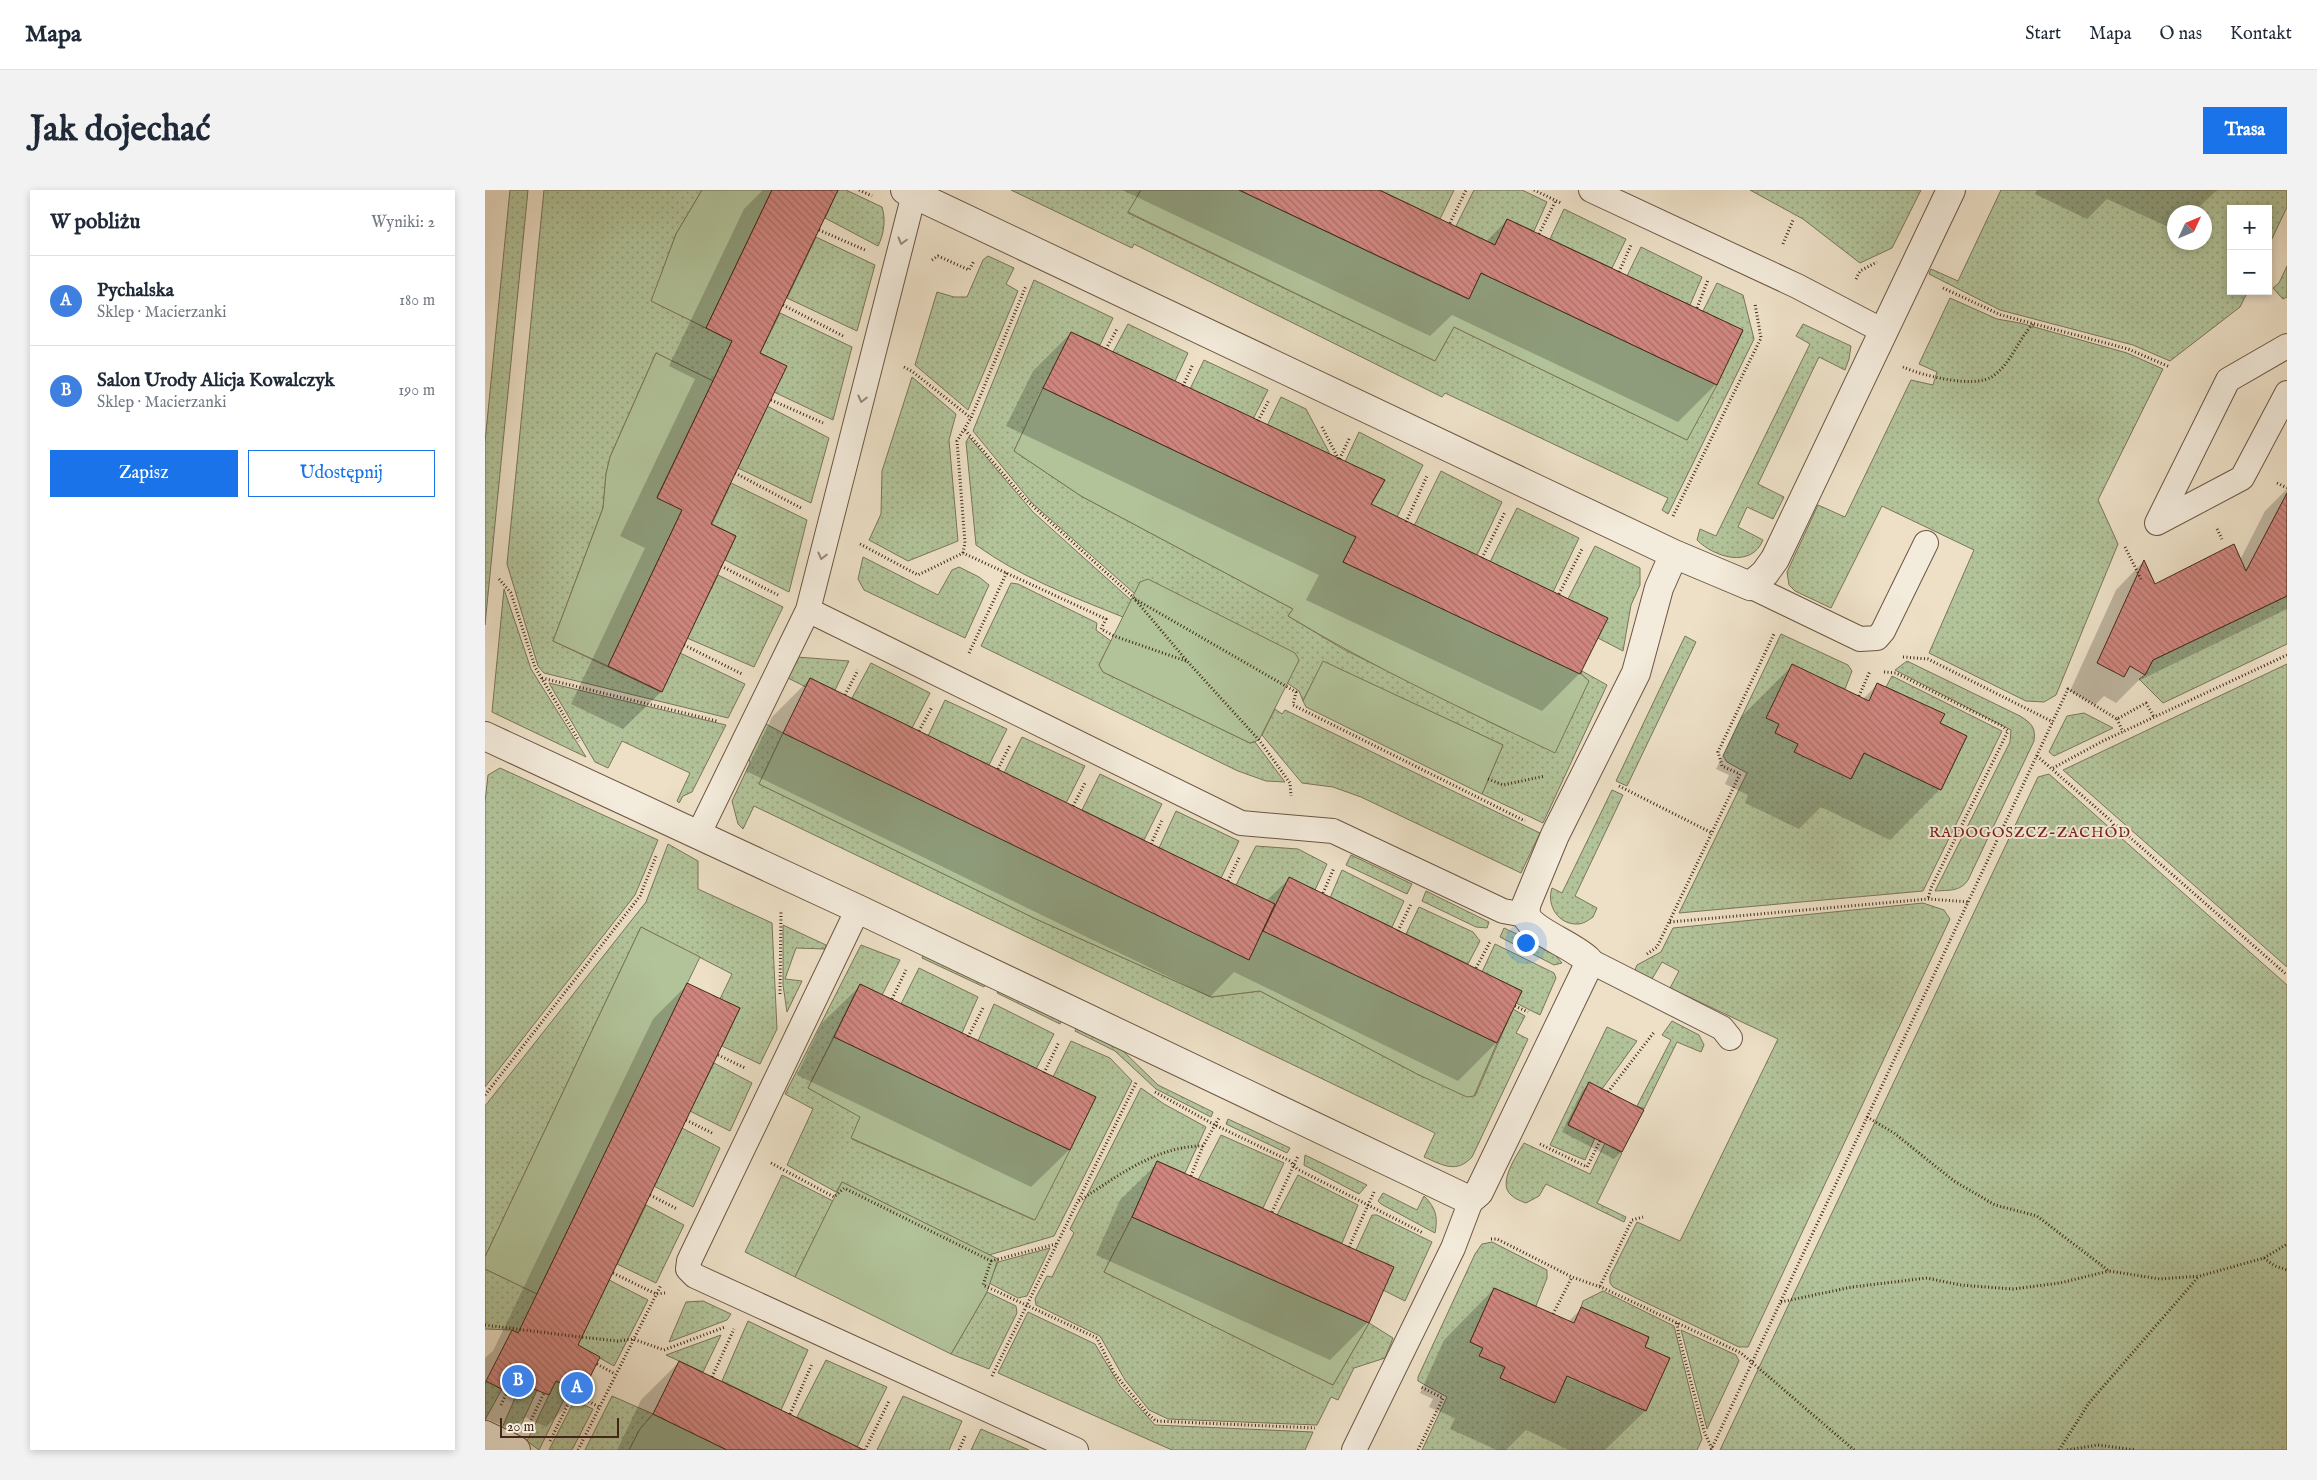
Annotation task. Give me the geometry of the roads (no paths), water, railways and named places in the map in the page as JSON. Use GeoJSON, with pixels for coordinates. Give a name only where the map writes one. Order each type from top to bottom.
{"type":"FeatureCollection","features":[{"type":"Feature","properties":{"kind":"street"},"geometry":{"type":"LineString","coordinates":[[910,192],[1674,554],[1750,586],[1765,573],[1775,559],[1951,190]]}},
{"type":"Feature","properties":{"kind":"street"},"geometry":{"type":"LineString","coordinates":[[485,736],[858,909],[1465,1198],[1472,1198],[1479,1192],[1587,968],[1588,960],[1576,949],[1532,924],[1525,915],[1528,895],[1588,768],[1636,673],[1659,588],[1674,554]]}},
{"type":"Feature","properties":{"kind":"street"},"geometry":{"type":"LineString","coordinates":[[485,1435],[516,1450]]}},
{"type":"Feature","properties":{"kind":"lane"},"geometry":{"type":"LineString","coordinates":[[1591,190],[1769,273],[1883,331]]}},
{"type":"Feature","properties":{"kind":"lane"},"geometry":{"type":"LineString","coordinates":[[698,835],[808,610],[873,353],[910,192]]}},
{"type":"Feature","properties":{"kind":"lane"},"geometry":{"type":"LineString","coordinates":[[2287,346],[2229,380],[2220,392],[2157,524],[2242,478],[2287,393]]}},
{"type":"Feature","properties":{"kind":"lane"},"geometry":{"type":"LineString","coordinates":[[1750,586],[1860,639],[1877,638],[1883,631],[1926,543]]}},
{"type":"Feature","properties":{"kind":"lane"},"geometry":{"type":"LineString","coordinates":[[808,610],[1241,822],[1333,831],[1503,911],[1525,915]]}},
{"type":"Feature","properties":{"kind":"lane"},"geometry":{"type":"LineString","coordinates":[[858,909],[745,1149],[689,1261],[688,1269],[695,1276],[979,1404],[1075,1450]]}},
{"type":"Feature","properties":{"kind":"lane"},"geometry":{"type":"LineString","coordinates":[[1588,960],[1722,1028],[1729,1038]]}},
{"type":"Feature","properties":{"kind":"lane"},"geometry":{"type":"LineString","coordinates":[[1354,1450],[1453,1248],[1472,1198]]}},
{"type":"Feature","properties":{"kind":"place","name":"Salon Urody Alicja Kowalczyk"},"geometry":{"type":"Point","coordinates":[518,1381]}},
{"type":"Feature","properties":{"kind":"place","name":"Pychalska"},"geometry":{"type":"Point","coordinates":[577,1388]}},
{"type":"Feature","properties":{"kind":"district","name":"RADOGOSZCZ-ZACHÓD"},"geometry":{"type":"Point","coordinates":[2030,832]}}]}
